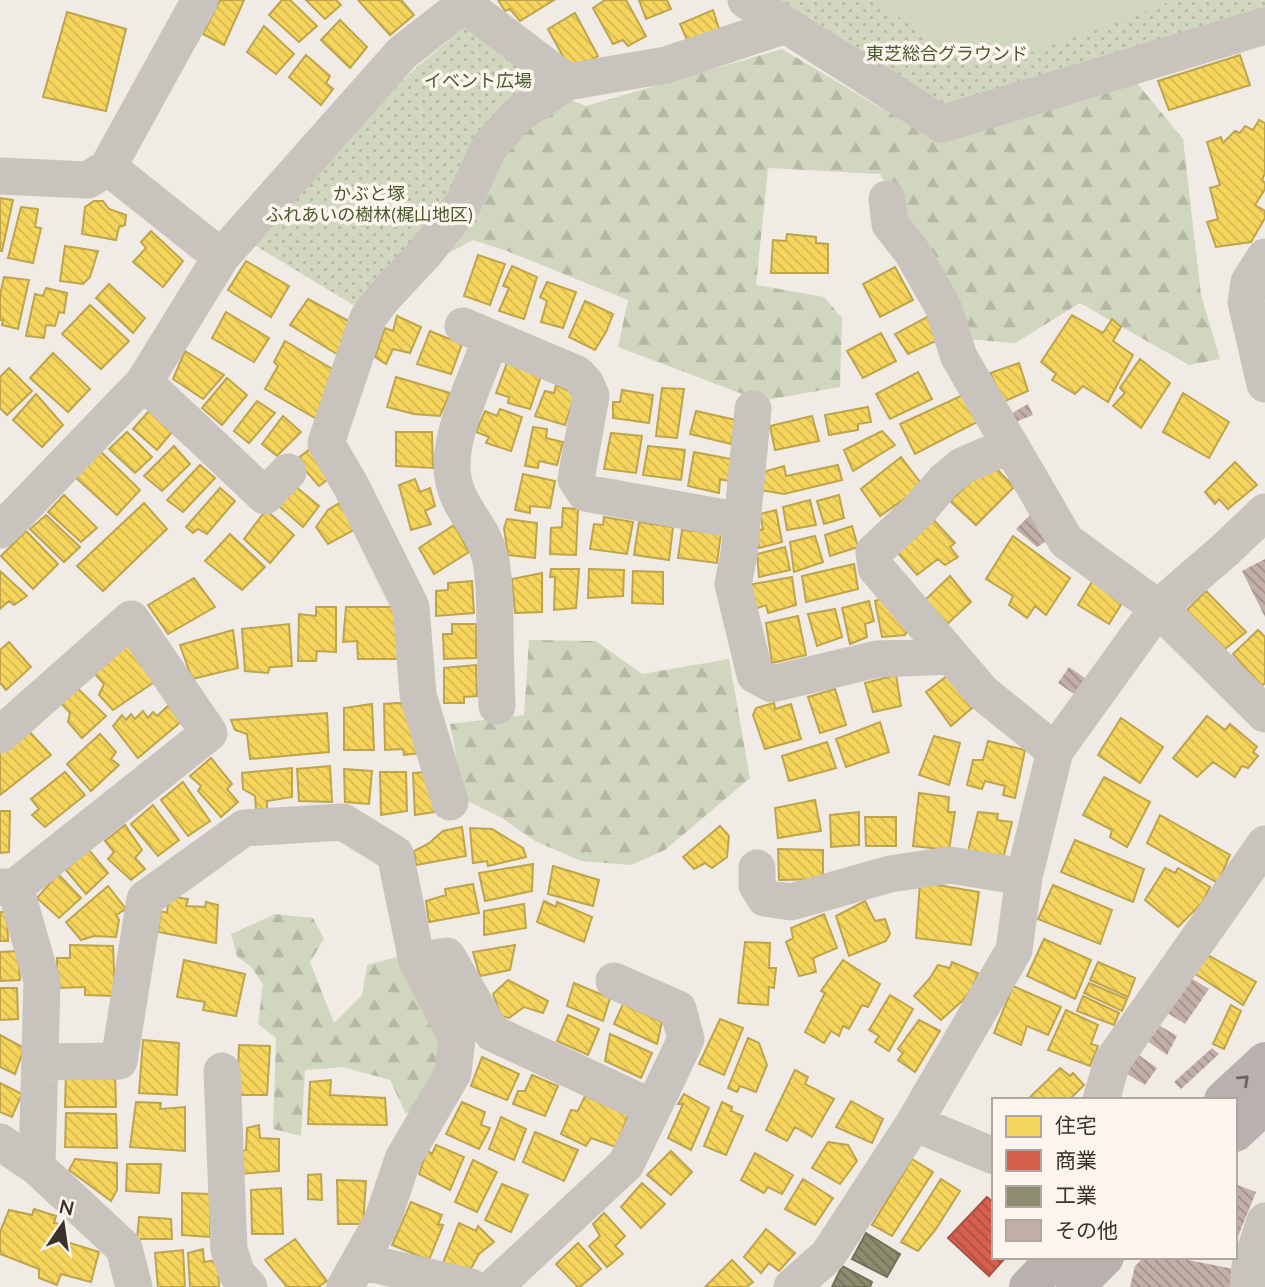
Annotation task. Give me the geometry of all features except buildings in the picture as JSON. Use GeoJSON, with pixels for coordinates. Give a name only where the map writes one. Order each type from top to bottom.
{"type":"FeatureCollection","features":[{"type":"Feature","properties":{"kind":"main road"},"geometry":{"type":"LineString","coordinates":[[1225,1098],[1265,1061]]}},
{"type":"Feature","properties":{"kind":"main road"},"geometry":{"type":"LineString","coordinates":[[1237,1131],[1265,1105]]}},
{"type":"Feature","properties":{"kind":"main road"},"geometry":{"type":"LineString","coordinates":[[1028,1287],[1055,1259]]}},
{"type":"Feature","properties":{"kind":"main road"},"geometry":{"type":"LineString","coordinates":[[1075,1287],[1103,1259]]}},
{"type":"Feature","properties":{"kind":"street"},"geometry":{"type":"LineString","coordinates":[[0,176],[88,180],[108,167],[200,0]]}},
{"type":"Feature","properties":{"kind":"street"},"geometry":{"type":"LineString","coordinates":[[746,0],[942,124],[1265,26]]}},
{"type":"Feature","properties":{"kind":"street"},"geometry":{"type":"LineString","coordinates":[[0,530],[144,382],[220,257],[402,53],[467,2],[566,82]]}},
{"type":"Feature","properties":{"kind":"street"},"geometry":{"type":"LineString","coordinates":[[450,802],[418,695],[411,607],[351,486],[326,443],[368,318],[425,253],[463,204],[489,147],[519,114],[566,82],[666,65],[786,25]]}},
{"type":"Feature","properties":{"kind":"street"},"geometry":{"type":"LineString","coordinates":[[108,167],[220,257]]}},
{"type":"Feature","properties":{"kind":"street"},"geometry":{"type":"LineString","coordinates":[[887,199],[890,224],[912,252],[943,307],[959,357],[1066,541],[1158,608],[1265,715]]}},
{"type":"Feature","properties":{"kind":"street"},"geometry":{"type":"LineString","coordinates":[[1265,257],[1249,282],[1247,302],[1265,384]]}},
{"type":"Feature","properties":{"kind":"street"},"geometry":{"type":"LineString","coordinates":[[497,706],[494,586],[490,556],[481,535],[460,502],[453,482],[452,462],[456,433],[477,332],[576,374],[586,384],[591,396],[576,479],[585,493],[742,521]]}},
{"type":"Feature","properties":{"kind":"street"},"geometry":{"type":"LineString","coordinates":[[144,382],[265,496],[288,472]]}},
{"type":"Feature","properties":{"kind":"street"},"geometry":{"type":"LineString","coordinates":[[753,409],[739,554],[733,584],[755,675],[772,684],[877,659],[951,656]]}},
{"type":"Feature","properties":{"kind":"street"},"geometry":{"type":"LineString","coordinates":[[1010,445],[962,466],[944,481],[920,509],[874,552],[876,568],[983,693],[1055,751]]}},
{"type":"Feature","properties":{"kind":"street"},"geometry":{"type":"LineString","coordinates":[[792,1287],[828,1255],[914,1122],[1014,950],[1024,877],[1055,751],[1158,608],[1265,512]]}},
{"type":"Feature","properties":{"kind":"street"},"geometry":{"type":"LineString","coordinates":[[0,735],[131,619],[209,733],[7,887],[42,981],[37,1167]]}},
{"type":"Feature","properties":{"kind":"street"},"geometry":{"type":"LineString","coordinates":[[40,1062],[120,1061],[145,899],[244,828],[343,822],[395,854],[417,961],[457,1038],[453,1073],[403,1159],[382,1221],[353,1274],[471,1287]]}},
{"type":"Feature","properties":{"kind":"street"},"geometry":{"type":"LineString","coordinates":[[1102,1098],[1112,1062],[1265,844]]}},
{"type":"Feature","properties":{"kind":"street"},"geometry":{"type":"LineString","coordinates":[[757,868],[757,885],[765,898],[791,902],[890,874],[950,864],[1024,877]]}},
{"type":"Feature","properties":{"kind":"street"},"geometry":{"type":"LineString","coordinates":[[417,961],[447,956],[492,1033],[653,1108]]}},
{"type":"Feature","properties":{"kind":"street"},"geometry":{"type":"LineString","coordinates":[[495,1287],[626,1164],[686,1039],[678,1009],[614,981]]}},
{"type":"Feature","properties":{"kind":"street"},"geometry":{"type":"LineString","coordinates":[[222,1071],[229,1250],[237,1274],[249,1287]]}},
{"type":"Feature","properties":{"kind":"street"},"geometry":{"type":"LineString","coordinates":[[914,1122],[992,1155]]}},
{"type":"Feature","properties":{"kind":"street"},"geometry":{"type":"LineString","coordinates":[[0,1142],[37,1167],[124,1248],[134,1287]]}},
{"type":"Feature","properties":{"kind":"green space","name":"東芝総合グラウンド"},"geometry":{"type":"Polygon","coordinates":[[[764,0],[1265,0],[1265,14],[938,115],[764,0]]]}},
{"type":"Feature","properties":{"kind":"green space"},"geometry":{"type":"Polygon","coordinates":[[[873,0],[1175,0],[1014,59],[946,48],[873,0]]]}},
{"type":"Feature","properties":{"kind":"green space","name":"かぶと塚 ふれあいの樹林(梶山地区)"},"geometry":{"type":"Polygon","coordinates":[[[470,23],[549,85],[442,220],[360,309],[251,243],[334,147],[418,66],[470,23]]]}},
{"type":"Feature","properties":{"kind":"green space"},"geometry":{"type":"Polygon","coordinates":[[[782,49],[930,137],[1136,82],[1183,139],[1201,295],[1220,359],[1189,365],[1080,303],[1015,343],[965,339],[880,174],[768,168],[756,285],[824,297],[842,318],[840,387],[761,401],[618,347],[628,300],[473,240],[369,295],[513,77],[586,106],[782,49]]]}},
{"type":"Feature","properties":{"kind":"green space"},"geometry":{"type":"Polygon","coordinates":[[[529,640],[596,641],[642,674],[729,659],[750,778],[665,850],[631,865],[581,861],[535,841],[502,818],[464,799],[450,724],[524,715],[529,640]]]}},
{"type":"Feature","properties":{"kind":"green space"},"geometry":{"type":"Polygon","coordinates":[[[275,914],[313,918],[324,939],[310,962],[334,1023],[362,995],[367,965],[401,956],[441,1025],[442,1056],[424,1098],[406,1114],[390,1080],[343,1067],[305,1070],[301,1136],[273,1129],[276,1038],[258,1024],[263,984],[252,968],[237,956],[231,934],[275,914]]]}},
{"type":"Feature","properties":{"kind":"park label","name":"イベント広場"},"geometry":{"type":"Point","coordinates":[478,81]}}]}
